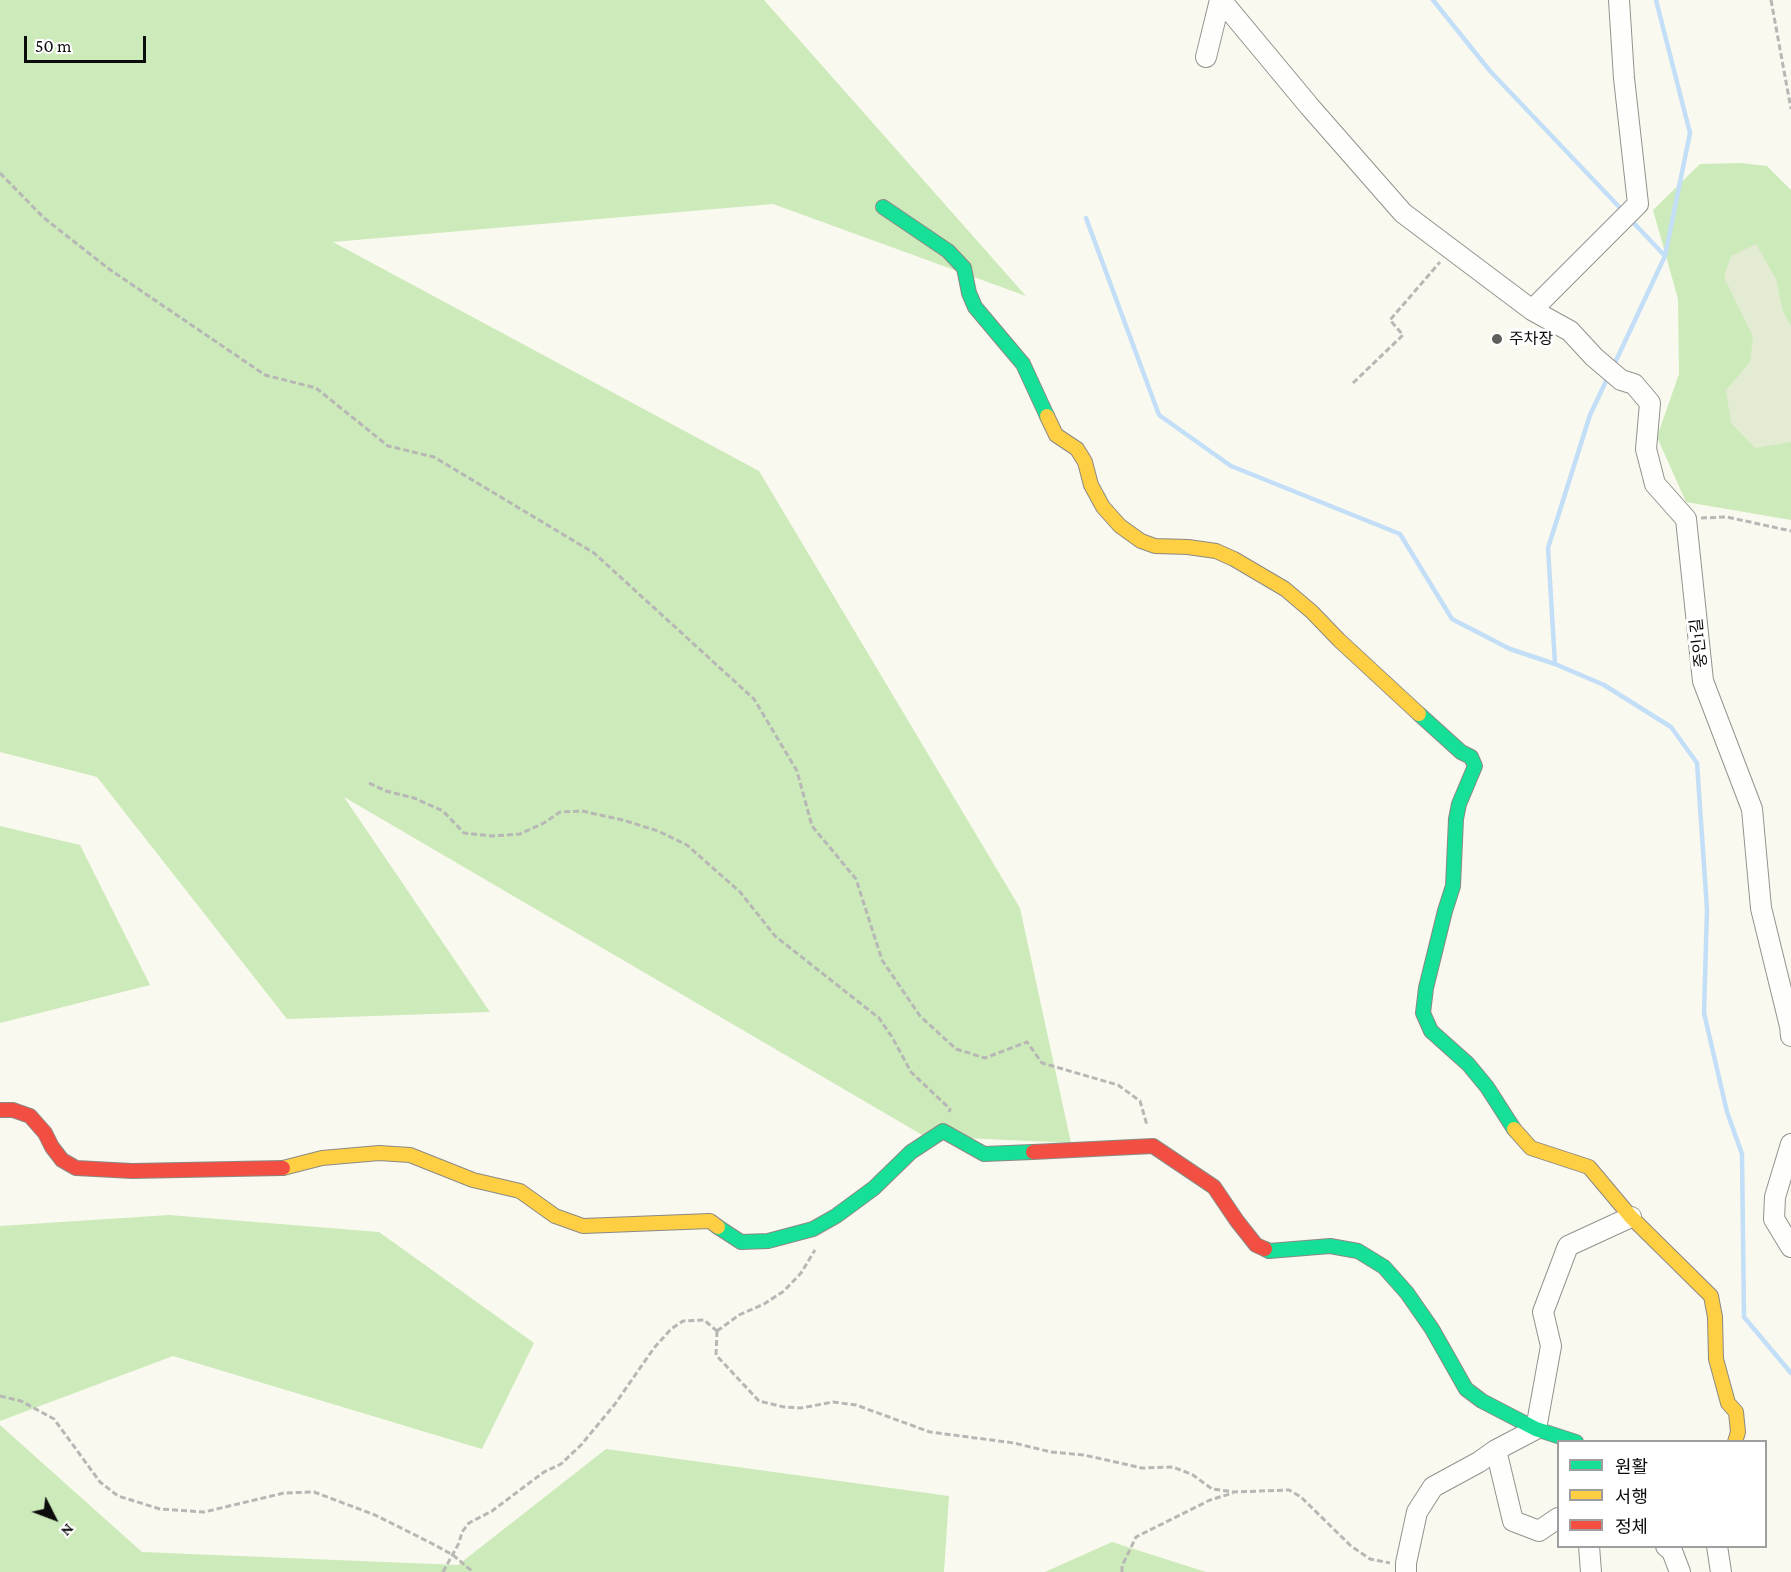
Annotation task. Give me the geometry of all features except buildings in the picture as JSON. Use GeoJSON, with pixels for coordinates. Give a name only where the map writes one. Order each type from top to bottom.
{"type":"FeatureCollection","features":[{"type":"Feature","properties":{"kind":"street"},"geometry":{"type":"LineString","coordinates":[[1206,57],[1221,0]]}},
{"type":"Feature","properties":{"kind":"street"},"geometry":{"type":"LineString","coordinates":[[1221,0],[1310,107],[1403,213],[1532,310],[1570,331],[1594,357],[1621,380],[1634,384],[1650,404],[1646,449],[1655,484],[1686,519]]}},
{"type":"Feature","properties":{"kind":"street"},"geometry":{"type":"LineString","coordinates":[[1532,310],[1638,204],[1624,78],[1619,0]]}},
{"type":"Feature","properties":{"kind":"street"},"geometry":{"type":"LineString","coordinates":[[883,207],[948,251],[964,268],[969,293],[975,307],[1023,364],[1056,435],[1077,449],[1085,462],[1091,485],[1103,507],[1120,526],[1142,541],[1155,546],[1216,551],[1285,589],[1461,752],[1471,757],[1475,766],[1459,804],[1456,819],[1453,886],[1426,988],[1423,1013],[1431,1031],[1468,1064],[1512,1126],[1531,1148],[1589,1167],[1631,1217],[1711,1296],[1715,1317],[1716,1359],[1728,1403],[1736,1412],[1738,1432],[1736,1440]]}},
{"type":"Feature","properties":{"kind":"street","name":"중인1길"},"geometry":{"type":"LineString","coordinates":[[1686,519],[1703,681],[1752,809],[1761,908],[1791,1036]]}},
{"type":"Feature","properties":{"kind":"street"},"geometry":{"type":"LineString","coordinates":[[0,1110],[13,1110],[30,1116],[45,1132],[52,1147],[62,1160],[76,1168],[132,1171],[286,1168],[322,1158],[379,1154],[410,1155],[473,1180],[520,1191],[555,1216],[583,1226],[710,1221],[741,1242],[768,1241],[813,1229],[836,1216],[874,1188],[911,1152],[943,1131],[984,1154],[1153,1146],[1214,1187],[1256,1245],[1269,1251],[1330,1246],[1359,1251],[1384,1267],[1407,1293],[1432,1329],[1466,1389],[1482,1401],[1536,1429],[1570,1440]]}},
{"type":"Feature","properties":{"kind":"street"},"geometry":{"type":"LineString","coordinates":[[1791,1144],[1775,1197],[1774,1219],[1791,1246]]}},
{"type":"Feature","properties":{"kind":"street"},"geometry":{"type":"LineString","coordinates":[[1536,1429],[1551,1347],[1543,1312],[1568,1246],[1631,1217]]}},
{"type":"Feature","properties":{"kind":"street"},"geometry":{"type":"LineString","coordinates":[[1406,1567],[1417,1512],[1432,1487],[1536,1429]]}},
{"type":"Feature","properties":{"kind":"street"},"geometry":{"type":"LineString","coordinates":[[1496,1450],[1513,1521],[1539,1531],[1557,1519]]}},
{"type":"Feature","properties":{"kind":"street"},"geometry":{"type":"LineString","coordinates":[[1589,1548],[1591,1572]]}},
{"type":"Feature","properties":{"kind":"street"},"geometry":{"type":"LineString","coordinates":[[1668,1548],[1672,1551],[1680,1572]]}},
{"type":"Feature","properties":{"kind":"street"},"geometry":{"type":"LineString","coordinates":[[1717,1548],[1721,1572]]}},
{"type":"Feature","properties":{"kind":"path"},"geometry":{"type":"LineString","coordinates":[[1770,0],[1791,109]]}},
{"type":"Feature","properties":{"kind":"path"},"geometry":{"type":"LineString","coordinates":[[0,173],[44,218],[109,269],[265,375],[316,388],[388,447],[434,457],[594,553],[754,699],[797,771],[812,826],[856,879],[882,960],[920,1016],[956,1049],[984,1058],[1026,1042],[1042,1063],[1118,1085],[1140,1101],[1153,1146]]}},
{"type":"Feature","properties":{"kind":"path"},"geometry":{"type":"LineString","coordinates":[[1353,383],[1403,335],[1390,320],[1451,250]]}},
{"type":"Feature","properties":{"kind":"path"},"geometry":{"type":"LineString","coordinates":[[1686,519],[1727,517],[1791,531]]}},
{"type":"Feature","properties":{"kind":"path"},"geometry":{"type":"LineString","coordinates":[[369,783],[386,791],[414,798],[443,811],[464,833],[492,836],[520,834],[544,823],[560,812],[582,811],[658,831],[687,845],[740,892],[775,936],[879,1018],[911,1072],[950,1109],[943,1131]]}},
{"type":"Feature","properties":{"kind":"path"},"geometry":{"type":"LineString","coordinates":[[717,1331],[739,1315],[764,1304],[784,1291],[801,1273],[815,1250],[813,1229]]}},
{"type":"Feature","properties":{"kind":"path"},"geometry":{"type":"LineString","coordinates":[[443,1572],[459,1543],[462,1532],[470,1523],[492,1511],[544,1472],[561,1464],[581,1445],[671,1329],[683,1321],[704,1320],[717,1331]]}},
{"type":"Feature","properties":{"kind":"path"},"geometry":{"type":"LineString","coordinates":[[717,1331],[716,1355],[759,1401],[784,1407],[801,1408],[833,1402],[856,1405],[930,1432],[1014,1443],[1142,1468],[1173,1467],[1192,1475],[1212,1489],[1234,1492],[1289,1490],[1301,1497],[1351,1546],[1371,1559],[1406,1567]]}},
{"type":"Feature","properties":{"kind":"path"},"geometry":{"type":"LineString","coordinates":[[0,1396],[21,1401],[54,1419],[100,1482],[118,1496],[160,1509],[204,1512],[284,1492],[314,1492],[375,1515],[453,1555],[473,1572]]}},
{"type":"Feature","properties":{"kind":"path"},"geometry":{"type":"LineString","coordinates":[[1122,1572],[1122,1566],[1136,1537],[1210,1500],[1234,1492]]}},
{"type":"Feature","properties":{"kind":"green space"},"geometry":{"type":"Polygon","coordinates":[[[0,0],[764,0],[1026,296],[773,204],[333,242],[759,471],[1020,908],[1071,1143],[924,1136],[344,797],[490,1012],[287,1019],[97,777],[0,752],[0,0]]]}},
{"type":"Feature","properties":{"kind":"green space"},"geometry":{"type":"Polygon","coordinates":[[[1741,163],[1767,166],[1791,190],[1791,520],[1686,502],[1657,437],[1679,374],[1678,299],[1653,210],[1700,164],[1741,163]]]}},
{"type":"Feature","properties":{"kind":"green space"},"geometry":{"type":"Polygon","coordinates":[[[1756,244],[1776,279],[1783,311],[1791,326],[1791,442],[1755,448],[1731,423],[1726,390],[1750,362],[1753,337],[1724,277],[1731,256],[1756,244]]]}},
{"type":"Feature","properties":{"kind":"green space"},"geometry":{"type":"Polygon","coordinates":[[[0,826],[80,845],[150,985],[0,1023],[0,826]]]}},
{"type":"Feature","properties":{"kind":"green space"},"geometry":{"type":"Polygon","coordinates":[[[169,1215],[379,1232],[534,1343],[482,1449],[173,1356],[0,1421],[0,1226],[169,1215]]]}},
{"type":"Feature","properties":{"kind":"green space"},"geometry":{"type":"Polygon","coordinates":[[[0,1425],[142,1552],[458,1565],[606,1449],[949,1496],[944,1572],[0,1572],[0,1425]]]}},
{"type":"Feature","properties":{"kind":"green space"},"geometry":{"type":"Polygon","coordinates":[[[1112,1542],[1206,1572],[1045,1572],[1112,1542]]]}},
{"type":"Feature","properties":{"kind":"waterway"},"geometry":{"type":"LineString","coordinates":[[1433,0],[1490,71],[1624,212]]}},
{"type":"Feature","properties":{"kind":"waterway"},"geometry":{"type":"LineString","coordinates":[[1656,0],[1690,133],[1665,256]]}},
{"type":"Feature","properties":{"kind":"waterway"},"geometry":{"type":"LineString","coordinates":[[1086,218],[1159,415],[1231,466],[1400,534],[1452,619],[1510,649],[1555,664]]}},
{"type":"Feature","properties":{"kind":"waterway"},"geometry":{"type":"LineString","coordinates":[[1613,367],[1665,256],[1629,218]]}},
{"type":"Feature","properties":{"kind":"waterway"},"geometry":{"type":"LineString","coordinates":[[1608,377],[1590,415],[1548,548],[1555,664],[1604,685],[1671,727],[1697,763],[1707,909],[1704,1013],[1727,1112],[1742,1154],[1744,1317],[1791,1373]]}},
{"type":"Feature","properties":{"kind":"traffic: fast"},"geometry":{"type":"LineString","coordinates":[[883,207],[948,251],[964,268],[969,293],[975,307],[1023,364],[1047,416]]}},
{"type":"Feature","properties":{"kind":"traffic: fast"},"geometry":{"type":"LineString","coordinates":[[1419,714],[1461,752],[1471,757],[1475,766],[1459,804],[1456,819],[1453,886],[1426,988],[1423,1013],[1431,1031],[1468,1064],[1487,1087],[1514,1129]]}},
{"type":"Feature","properties":{"kind":"traffic: fast"},"geometry":{"type":"LineString","coordinates":[[718,1227],[741,1242],[768,1241],[813,1229],[836,1216],[874,1188],[911,1152],[943,1131],[984,1154],[1033,1152]]}},
{"type":"Feature","properties":{"kind":"traffic: fast"},"geometry":{"type":"LineString","coordinates":[[1265,1249],[1269,1251],[1330,1246],[1358,1251],[1384,1267],[1407,1293],[1432,1329],[1466,1389],[1482,1401],[1536,1429],[1570,1440]]}},
{"type":"Feature","properties":{"kind":"traffic: slow"},"geometry":{"type":"LineString","coordinates":[[1047,416],[1056,435],[1077,449],[1085,462],[1091,485],[1103,507],[1120,526],[1141,541],[1155,546],[1216,551],[1285,589],[1419,714]]}},
{"type":"Feature","properties":{"kind":"traffic: slow"},"geometry":{"type":"LineString","coordinates":[[1514,1129],[1531,1148],[1589,1167],[1631,1217],[1711,1296],[1715,1317],[1716,1359],[1728,1403],[1736,1412],[1738,1432],[1736,1440]]}},
{"type":"Feature","properties":{"kind":"traffic: slow"},"geometry":{"type":"LineString","coordinates":[[283,1168],[322,1158],[379,1153],[410,1155],[473,1180],[520,1191],[555,1216],[583,1226],[710,1221],[718,1227]]}},
{"type":"Feature","properties":{"kind":"traffic: jam"},"geometry":{"type":"LineString","coordinates":[[0,1110],[13,1110],[30,1116],[45,1133],[62,1160],[76,1168],[132,1171],[283,1168]]}},
{"type":"Feature","properties":{"kind":"traffic: jam"},"geometry":{"type":"LineString","coordinates":[[1033,1152],[1153,1146],[1214,1187],[1256,1245],[1265,1249]]}},
{"type":"Feature","properties":{"kind":"place","name":"주차장"},"geometry":{"type":"Point","coordinates":[1497,339]}}]}
